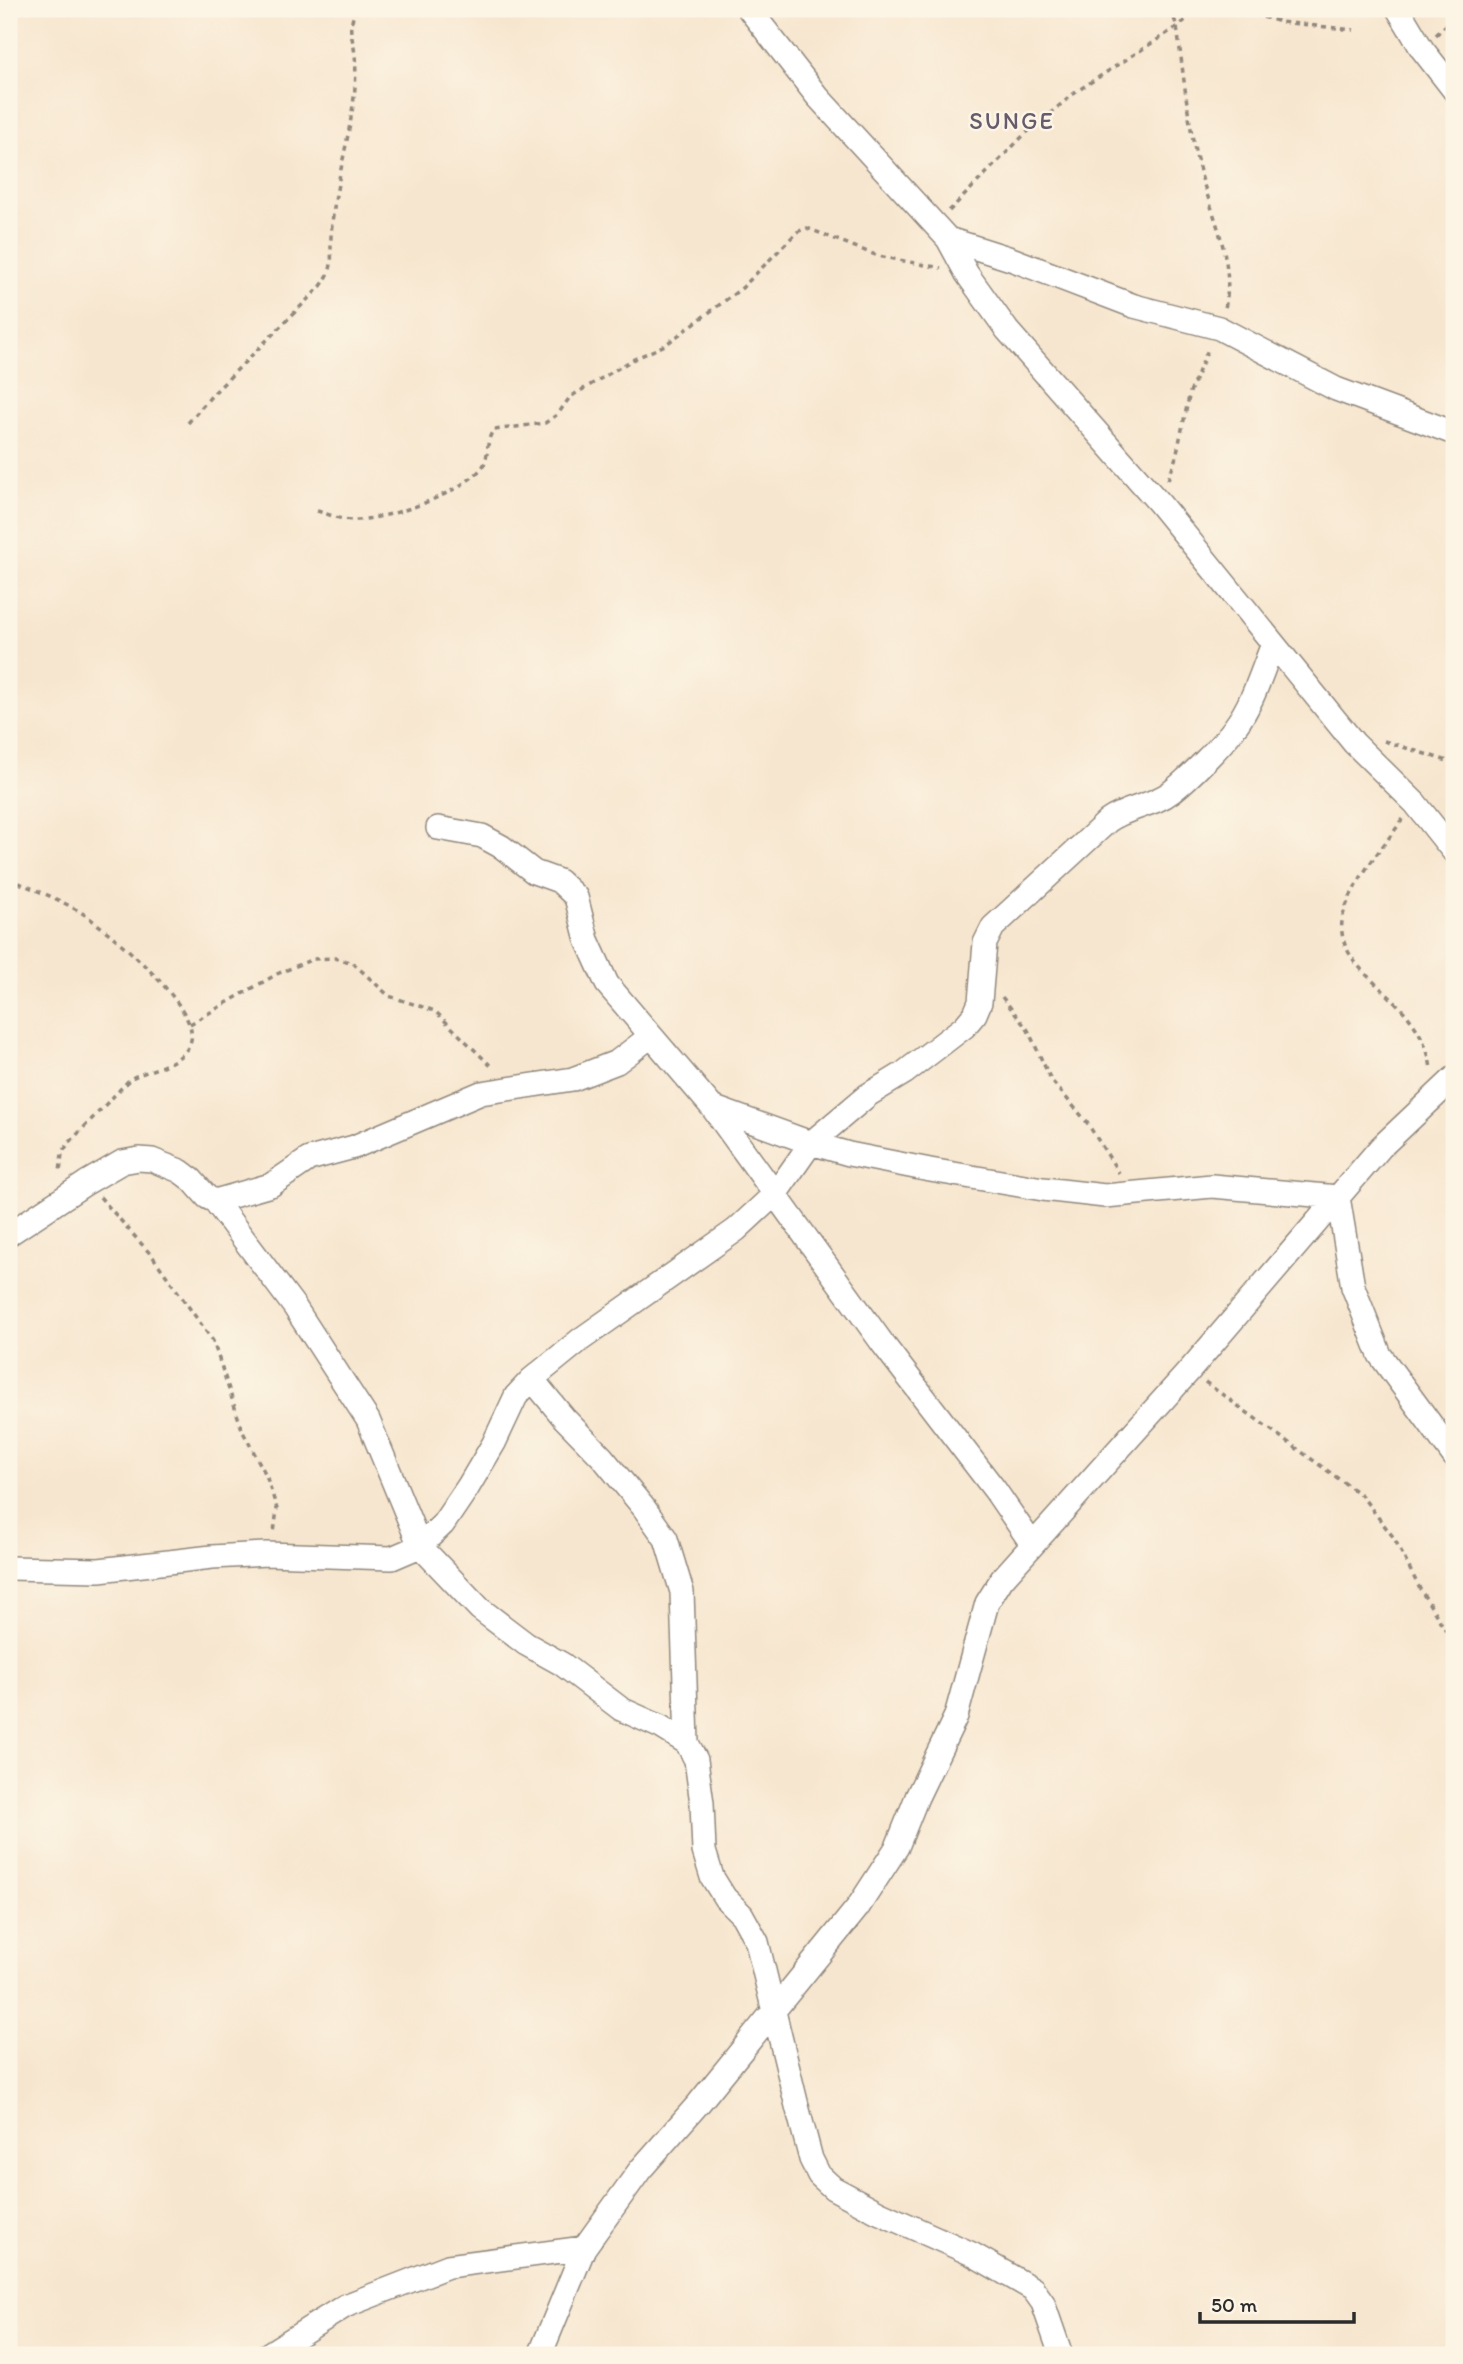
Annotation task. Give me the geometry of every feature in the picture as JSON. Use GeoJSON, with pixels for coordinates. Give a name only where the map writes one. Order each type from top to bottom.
{"type":"FeatureCollection","features":[{"type":"Feature","properties":{"kind":"street"},"geometry":{"type":"LineString","coordinates":[[749,9],[817,96],[941,233],[1007,330],[1160,504],[1354,743],[1415,803],[1454,852]]}},
{"type":"Feature","properties":{"kind":"street"},"geometry":{"type":"LineString","coordinates":[[1398,9],[1422,49],[1454,90]]}},
{"type":"Feature","properties":{"kind":"street"},"geometry":{"type":"LineString","coordinates":[[941,233],[1134,306],[1219,328],[1336,389],[1454,433]]}},
{"type":"Feature","properties":{"kind":"street"},"geometry":{"type":"LineString","coordinates":[[9,1568],[99,1570],[212,1557],[266,1554],[393,1558],[421,1546],[443,1524],[468,1487],[494,1443],[516,1396],[532,1379],[580,1340],[736,1230],[776,1193],[811,1143],[868,1096],[904,1073],[964,1027],[975,1014],[980,1002],[985,943],[993,927],[1116,816],[1171,792],[1235,727],[1250,700],[1273,644]]}},
{"type":"Feature","properties":{"kind":"street"},"geometry":{"type":"LineString","coordinates":[[438,828],[482,836],[502,847],[534,872],[567,886],[576,897],[587,940],[607,984],[712,1107],[1032,1544]]}},
{"type":"Feature","properties":{"kind":"street"},"geometry":{"type":"LineString","coordinates":[[215,1201],[271,1185],[309,1160],[354,1147],[481,1093],[573,1079],[617,1062],[651,1036]]}},
{"type":"Feature","properties":{"kind":"street"},"geometry":{"type":"LineString","coordinates":[[541,2355],[584,2248],[640,2169],[699,2103],[858,1907],[897,1847],[956,1716],[987,1603],[1002,1579],[1189,1371],[1381,1147],[1454,1077]]}},
{"type":"Feature","properties":{"kind":"street"},"geometry":{"type":"LineString","coordinates":[[712,1107],[849,1154],[1043,1189],[1105,1196],[1212,1186],[1338,1197]]}},
{"type":"Feature","properties":{"kind":"street"},"geometry":{"type":"LineString","coordinates":[[9,1234],[122,1162],[152,1160],[180,1171],[192,1180],[207,1197],[215,1201],[294,1306],[368,1420],[421,1546],[480,1609],[517,1637],[562,1664],[621,1709],[662,1727],[687,1743]]}},
{"type":"Feature","properties":{"kind":"street"},"geometry":{"type":"LineString","coordinates":[[1338,1197],[1353,1287],[1380,1355],[1454,1456]]}},
{"type":"Feature","properties":{"kind":"street"},"geometry":{"type":"LineString","coordinates":[[532,1379],[619,1478],[666,1539],[682,1592],[687,1743],[696,1760],[702,1803],[704,1851],[712,1877],[725,1898],[742,1915],[757,1942],[807,2146],[819,2175],[833,2188],[877,2212],[972,2254],[1033,2289],[1043,2303],[1061,2355]]}},
{"type":"Feature","properties":{"kind":"street"},"geometry":{"type":"LineString","coordinates":[[267,2355],[345,2306],[448,2266],[584,2248]]}},
{"type":"Feature","properties":{"kind":"path"},"geometry":{"type":"LineString","coordinates":[[188,423],[330,275],[333,262],[331,249],[334,206],[355,87],[355,54],[350,32],[352,18],[358,9]]}},
{"type":"Feature","properties":{"kind":"path"},"geometry":{"type":"LineString","coordinates":[[1160,504],[1176,457],[1190,392],[1219,328],[1228,287],[1225,260],[1196,156],[1177,27],[1171,9]]}},
{"type":"Feature","properties":{"kind":"path"},"geometry":{"type":"LineString","coordinates":[[941,233],[973,184],[1024,135],[1077,91],[1177,27],[1199,9]]}},
{"type":"Feature","properties":{"kind":"path"},"geometry":{"type":"LineString","coordinates":[[1234,9],[1281,22],[1354,30]]}},
{"type":"Feature","properties":{"kind":"path"},"geometry":{"type":"LineString","coordinates":[[317,511],[350,520],[376,518],[402,511],[453,489],[483,467],[488,454],[490,434],[494,430],[545,423],[558,414],[569,397],[632,360],[665,345],[742,288],[797,232],[807,228],[878,256],[967,274]]}},
{"type":"Feature","properties":{"kind":"path"},"geometry":{"type":"LineString","coordinates":[[1354,743],[1374,739],[1454,763]]}},
{"type":"Feature","properties":{"kind":"path"},"geometry":{"type":"LineString","coordinates":[[1415,803],[1364,873],[1345,907],[1341,923],[1342,937],[1352,959],[1403,1011],[1422,1037],[1430,1057],[1430,1102]]}},
{"type":"Feature","properties":{"kind":"path"},"geometry":{"type":"LineString","coordinates":[[9,878],[60,901],[106,931],[154,974],[179,1005],[189,1024],[191,1040],[186,1049],[164,1065],[130,1079],[69,1143],[62,1153],[60,1166],[62,1200]]}},
{"type":"Feature","properties":{"kind":"path"},"geometry":{"type":"LineString","coordinates":[[189,1024],[277,974],[313,959],[335,957],[353,963],[389,996],[435,1011],[485,1063],[517,1086]]}},
{"type":"Feature","properties":{"kind":"path"},"geometry":{"type":"LineString","coordinates":[[982,970],[1028,1030],[1051,1080],[1086,1121],[1131,1194]]}},
{"type":"Feature","properties":{"kind":"path"},"geometry":{"type":"LineString","coordinates":[[86,1183],[153,1257],[213,1341],[243,1432],[266,1475],[277,1510],[275,1530],[266,1554]]}},
{"type":"Feature","properties":{"kind":"path"},"geometry":{"type":"LineString","coordinates":[[1189,1371],[1361,1495],[1394,1538],[1420,1589],[1444,1629],[1454,1639]]}},
{"type":"Feature","properties":{"kind":"district","name":"SUNGE"},"geometry":{"type":"Point","coordinates":[1012,121]}}]}
